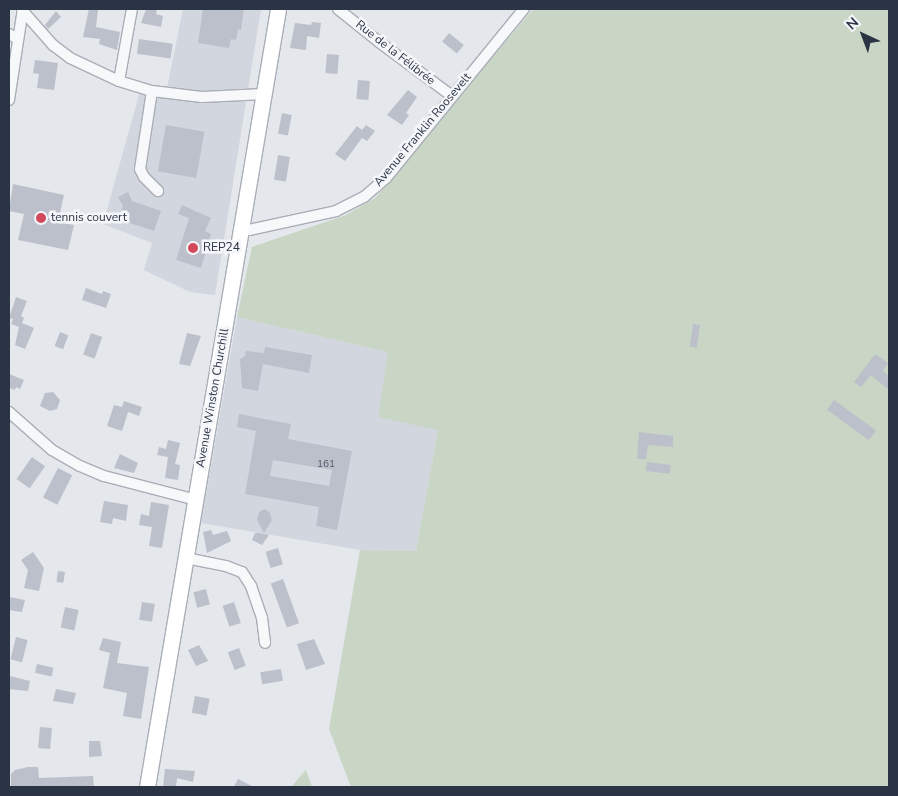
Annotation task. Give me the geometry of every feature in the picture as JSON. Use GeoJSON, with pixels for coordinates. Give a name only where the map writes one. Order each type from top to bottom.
{"type":"FeatureCollection","features":[{"type":"Feature","properties":{"kind":"main road","name":"Avenue Winston Churchill"},"geometry":{"type":"LineString","coordinates":[[147,787],[278,9]]}},
{"type":"Feature","properties":{"kind":"street"},"geometry":{"type":"LineString","coordinates":[[22,9],[53,45],[70,58],[119,81],[152,91],[202,97],[264,94]]}},
{"type":"Feature","properties":{"kind":"street"},"geometry":{"type":"LineString","coordinates":[[9,100],[13,36],[22,9]]}},
{"type":"Feature","properties":{"kind":"street"},"geometry":{"type":"LineString","coordinates":[[119,81],[132,9]]}},
{"type":"Feature","properties":{"kind":"street","name":"Rue de la Félibrée"},"geometry":{"type":"LineString","coordinates":[[338,9],[452,96]]}},
{"type":"Feature","properties":{"kind":"street","name":"Avenue Franklin Roosevelt"},"geometry":{"type":"LineString","coordinates":[[241,229],[249,230],[336,211],[364,197],[386,178],[524,9]]}},
{"type":"Feature","properties":{"kind":"street"},"geometry":{"type":"LineString","coordinates":[[152,91],[140,169],[144,177],[158,191]]}},
{"type":"Feature","properties":{"kind":"street"},"geometry":{"type":"LineString","coordinates":[[9,412],[52,450],[83,467],[104,476],[196,500]]}},
{"type":"Feature","properties":{"kind":"street"},"geometry":{"type":"LineString","coordinates":[[186,558],[226,566],[242,572],[251,586],[262,618],[265,643]]}},
{"type":"Feature","properties":{"kind":"shaded area"},"geometry":{"type":"Polygon","coordinates":[[[183,9],[261,9],[215,295],[190,292],[144,270],[152,243],[103,224],[142,84],[167,88],[183,9]]]}},
{"type":"Feature","properties":{"kind":"shaded area"},"geometry":{"type":"Polygon","coordinates":[[[237,317],[389,352],[438,430],[416,551],[360,550],[201,523],[237,317]]]}},
{"type":"Feature","properties":{"kind":"green space"},"geometry":{"type":"Polygon","coordinates":[[[533,9],[889,9],[889,787],[351,787],[329,729],[360,550],[416,551],[438,430],[378,417],[388,352],[237,317],[252,247],[346,215],[375,198],[533,9]]]}},
{"type":"Feature","properties":{"kind":"green space"},"geometry":{"type":"Polygon","coordinates":[[[306,770],[312,787],[291,787],[306,770]]]}},
{"type":"Feature","properties":{"kind":"building"},"geometry":{"type":"Polygon","coordinates":[[[89,9],[98,9],[96,27],[120,32],[117,50],[99,44],[100,39],[83,37],[89,9]]]}},
{"type":"Feature","properties":{"kind":"building"},"geometry":{"type":"Polygon","coordinates":[[[146,9],[157,9],[156,14],[163,16],[161,27],[141,23],[146,9]]]}},
{"type":"Feature","properties":{"kind":"building"},"geometry":{"type":"Polygon","coordinates":[[[203,9],[244,9],[241,30],[238,29],[236,40],[231,39],[229,48],[198,43],[203,9]]]}},
{"type":"Feature","properties":{"kind":"building"},"geometry":{"type":"Polygon","coordinates":[[[56,11],[61,17],[48,29],[45,25],[56,11]]]}},
{"type":"Feature","properties":{"kind":"building"},"geometry":{"type":"Polygon","coordinates":[[[312,22],[321,23],[319,38],[307,36],[306,50],[290,48],[295,23],[311,25],[312,22]]]}},
{"type":"Feature","properties":{"kind":"building"},"geometry":{"type":"Polygon","coordinates":[[[449,33],[464,45],[457,54],[442,42],[449,33]]]}},
{"type":"Feature","properties":{"kind":"building"},"geometry":{"type":"Polygon","coordinates":[[[139,39],[173,44],[171,59],[137,54],[139,39]]]}},
{"type":"Feature","properties":{"kind":"building"},"geometry":{"type":"Polygon","coordinates":[[[327,54],[339,55],[337,74],[325,73],[327,54]]]}},
{"type":"Feature","properties":{"kind":"building"},"geometry":{"type":"Polygon","coordinates":[[[35,60],[58,63],[54,90],[37,88],[39,74],[33,73],[35,60]]]}},
{"type":"Feature","properties":{"kind":"building"},"geometry":{"type":"Polygon","coordinates":[[[358,80],[370,81],[368,100],[356,99],[358,80]]]}},
{"type":"Feature","properties":{"kind":"building"},"geometry":{"type":"Polygon","coordinates":[[[408,90],[417,97],[406,113],[409,115],[402,125],[387,115],[408,90]]]}},
{"type":"Feature","properties":{"kind":"building"},"geometry":{"type":"Polygon","coordinates":[[[282,113],[292,115],[288,136],[278,134],[282,113]]]}},
{"type":"Feature","properties":{"kind":"building"},"geometry":{"type":"Polygon","coordinates":[[[166,125],[204,132],[196,178],[158,171],[166,125]]]}},
{"type":"Feature","properties":{"kind":"building"},"geometry":{"type":"Polygon","coordinates":[[[366,125],[375,131],[367,141],[362,138],[345,161],[335,154],[357,126],[362,130],[366,125]]]}},
{"type":"Feature","properties":{"kind":"building"},"geometry":{"type":"Polygon","coordinates":[[[278,155],[290,157],[286,182],[274,180],[278,155]]]}},
{"type":"Feature","properties":{"kind":"building","name":"tennis couvert"},"geometry":{"type":"Polygon","coordinates":[[[13,184],[64,195],[58,222],[74,225],[68,250],[18,240],[24,214],[9,211],[13,184]]]}},
{"type":"Feature","properties":{"kind":"building"},"geometry":{"type":"Polygon","coordinates":[[[128,192],[132,201],[161,211],[154,231],[118,219],[123,206],[118,197],[128,192]]]}},
{"type":"Feature","properties":{"kind":"building","name":"REP24"},"geometry":{"type":"Polygon","coordinates":[[[182,205],[211,218],[205,231],[211,234],[201,268],[176,260],[189,218],[178,214],[182,205]]]}},
{"type":"Feature","properties":{"kind":"building"},"geometry":{"type":"Polygon","coordinates":[[[86,288],[102,294],[103,291],[111,294],[106,308],[82,300],[86,288]]]}},
{"type":"Feature","properties":{"kind":"building"},"geometry":{"type":"Polygon","coordinates":[[[16,297],[27,301],[21,316],[24,318],[22,323],[34,328],[25,349],[15,345],[19,327],[11,324],[13,319],[9,318],[16,297]]]}},
{"type":"Feature","properties":{"kind":"building"},"geometry":{"type":"Polygon","coordinates":[[[693,324],[700,325],[697,348],[690,347],[693,324]]]}},
{"type":"Feature","properties":{"kind":"building"},"geometry":{"type":"Polygon","coordinates":[[[60,332],[68,335],[63,349],[55,346],[60,332]]]}},
{"type":"Feature","properties":{"kind":"building"},"geometry":{"type":"Polygon","coordinates":[[[91,333],[102,337],[94,359],[83,355],[91,333]]]}},
{"type":"Feature","properties":{"kind":"building"},"geometry":{"type":"Polygon","coordinates":[[[187,333],[201,336],[190,366],[179,364],[187,333]]]}},
{"type":"Feature","properties":{"kind":"building"},"geometry":{"type":"Polygon","coordinates":[[[265,347],[312,355],[309,373],[263,364],[258,391],[242,388],[240,359],[245,356],[246,351],[264,353],[265,347]]]}},
{"type":"Feature","properties":{"kind":"building"},"geometry":{"type":"Polygon","coordinates":[[[875,354],[888,363],[883,371],[889,376],[889,390],[871,375],[861,387],[854,382],[875,354]]]}},
{"type":"Feature","properties":{"kind":"building"},"geometry":{"type":"Polygon","coordinates":[[[9,374],[24,380],[20,389],[16,387],[15,390],[9,388],[9,374]]]}},
{"type":"Feature","properties":{"kind":"building"},"geometry":{"type":"Polygon","coordinates":[[[53,392],[60,400],[57,409],[50,411],[40,406],[45,393],[53,392]]]}},
{"type":"Feature","properties":{"kind":"building"},"geometry":{"type":"Polygon","coordinates":[[[834,400],[876,431],[869,440],[827,410],[834,400]]]}},
{"type":"Feature","properties":{"kind":"building"},"geometry":{"type":"Polygon","coordinates":[[[124,401],[142,407],[139,416],[128,412],[122,431],[107,426],[114,405],[122,407],[124,401]]]}},
{"type":"Feature","properties":{"kind":"building"},"geometry":{"type":"Polygon","coordinates":[[[239,414],[291,424],[288,439],[352,451],[337,530],[316,526],[319,507],[245,494],[256,431],[237,427],[239,414]],[[273,460],[270,476],[329,486],[332,470],[273,460]]]}},
{"type":"Feature","properties":{"kind":"building"},"geometry":{"type":"Polygon","coordinates":[[[639,432],[673,436],[673,447],[648,445],[646,459],[637,459],[639,432]]]}},
{"type":"Feature","properties":{"kind":"building"},"geometry":{"type":"Polygon","coordinates":[[[168,440],[180,443],[175,464],[180,465],[178,480],[165,478],[168,457],[157,455],[159,447],[166,449],[168,440]]]}},
{"type":"Feature","properties":{"kind":"building"},"geometry":{"type":"Polygon","coordinates":[[[120,454],[138,463],[134,473],[114,468],[120,454]]]}},
{"type":"Feature","properties":{"kind":"building"},"geometry":{"type":"Polygon","coordinates":[[[32,457],[45,466],[30,488],[17,479],[32,457]]]}},
{"type":"Feature","properties":{"kind":"building"},"geometry":{"type":"Polygon","coordinates":[[[647,462],[671,465],[670,474],[646,471],[647,462]]]}},
{"type":"Feature","properties":{"kind":"building"},"geometry":{"type":"Polygon","coordinates":[[[58,468],[72,475],[57,505],[43,497],[58,468]]]}},
{"type":"Feature","properties":{"kind":"building"},"geometry":{"type":"Polygon","coordinates":[[[104,501],[128,505],[126,521],[113,518],[112,524],[100,522],[104,501]]]}},
{"type":"Feature","properties":{"kind":"building"},"geometry":{"type":"Polygon","coordinates":[[[151,502],[169,505],[162,548],[149,546],[152,527],[139,525],[141,514],[149,516],[151,502]]]}},
{"type":"Feature","properties":{"kind":"building"},"geometry":{"type":"Polygon","coordinates":[[[265,509],[270,513],[272,520],[264,533],[257,520],[259,512],[265,509]]]}},
{"type":"Feature","properties":{"kind":"building"},"geometry":{"type":"Polygon","coordinates":[[[211,530],[213,535],[227,531],[231,541],[207,553],[203,532],[211,530]]]}},
{"type":"Feature","properties":{"kind":"building"},"geometry":{"type":"Polygon","coordinates":[[[255,533],[269,535],[262,545],[252,540],[255,533]]]}},
{"type":"Feature","properties":{"kind":"building"},"geometry":{"type":"Polygon","coordinates":[[[278,548],[283,564],[271,568],[266,552],[278,548]]]}},
{"type":"Feature","properties":{"kind":"building"},"geometry":{"type":"Polygon","coordinates":[[[33,552],[44,568],[39,591],[24,588],[28,570],[21,560],[33,552]]]}},
{"type":"Feature","properties":{"kind":"building"},"geometry":{"type":"Polygon","coordinates":[[[58,571],[65,572],[63,583],[56,582],[58,571]]]}},
{"type":"Feature","properties":{"kind":"building"},"geometry":{"type":"Polygon","coordinates":[[[283,579],[299,623],[287,628],[271,583],[283,579]]]}},
{"type":"Feature","properties":{"kind":"building"},"geometry":{"type":"Polygon","coordinates":[[[206,589],[210,605],[197,608],[193,592],[206,589]]]}},
{"type":"Feature","properties":{"kind":"building"},"geometry":{"type":"Polygon","coordinates":[[[9,597],[25,600],[22,612],[9,610],[9,597]]]}},
{"type":"Feature","properties":{"kind":"building"},"geometry":{"type":"Polygon","coordinates":[[[142,602],[155,604],[152,622],[139,620],[142,602]]]}},
{"type":"Feature","properties":{"kind":"building"},"geometry":{"type":"Polygon","coordinates":[[[234,602],[241,623],[229,627],[223,606],[234,602]]]}},
{"type":"Feature","properties":{"kind":"building"},"geometry":{"type":"Polygon","coordinates":[[[65,607],[79,610],[74,630],[61,628],[65,607]]]}},
{"type":"Feature","properties":{"kind":"building"},"geometry":{"type":"Polygon","coordinates":[[[16,637],[28,640],[22,662],[10,659],[16,637]]]}},
{"type":"Feature","properties":{"kind":"building"},"geometry":{"type":"Polygon","coordinates":[[[103,638],[121,642],[117,663],[149,667],[141,719],[123,716],[127,693],[103,688],[110,653],[99,650],[103,638]]]}},
{"type":"Feature","properties":{"kind":"building"},"geometry":{"type":"Polygon","coordinates":[[[314,639],[325,664],[306,670],[297,644],[314,639]]]}},
{"type":"Feature","properties":{"kind":"building"},"geometry":{"type":"Polygon","coordinates":[[[199,645],[208,661],[196,666],[188,650],[199,645]]]}},
{"type":"Feature","properties":{"kind":"building"},"geometry":{"type":"Polygon","coordinates":[[[239,648],[246,666],[235,670],[228,652],[239,648]]]}},
{"type":"Feature","properties":{"kind":"building"},"geometry":{"type":"Polygon","coordinates":[[[37,664],[54,668],[52,677],[35,673],[37,664]]]}},
{"type":"Feature","properties":{"kind":"building"},"geometry":{"type":"Polygon","coordinates":[[[281,669],[283,681],[262,684],[260,672],[281,669]]]}},
{"type":"Feature","properties":{"kind":"building"},"geometry":{"type":"Polygon","coordinates":[[[10,676],[30,681],[28,691],[9,689],[10,676]]]}},
{"type":"Feature","properties":{"kind":"building"},"geometry":{"type":"Polygon","coordinates":[[[56,689],[76,693],[73,704],[53,701],[56,689]]]}},
{"type":"Feature","properties":{"kind":"building"},"geometry":{"type":"Polygon","coordinates":[[[195,696],[210,699],[206,716],[192,713],[195,696]]]}},
{"type":"Feature","properties":{"kind":"building"},"geometry":{"type":"Polygon","coordinates":[[[40,727],[52,728],[50,749],[38,748],[40,727]]]}},
{"type":"Feature","properties":{"kind":"building"},"geometry":{"type":"Polygon","coordinates":[[[89,741],[100,741],[102,756],[89,757],[89,741]]]}},
{"type":"Feature","properties":{"kind":"building"},"geometry":{"type":"Polygon","coordinates":[[[38,767],[39,778],[93,776],[94,787],[11,787],[11,774],[15,770],[38,767]]]}},
{"type":"Feature","properties":{"kind":"building"},"geometry":{"type":"Polygon","coordinates":[[[165,769],[195,771],[193,782],[177,778],[176,787],[163,787],[165,769]]]}},
{"type":"Feature","properties":{"kind":"building"},"geometry":{"type":"Polygon","coordinates":[[[238,779],[254,787],[234,787],[238,779]]]}},
{"type":"Feature","properties":{"kind":"place","name":"tennis couvert"},"geometry":{"type":"Point","coordinates":[41,218]}},
{"type":"Feature","properties":{"kind":"place","name":"REP24"},"geometry":{"type":"Point","coordinates":[193,248]}}]}
